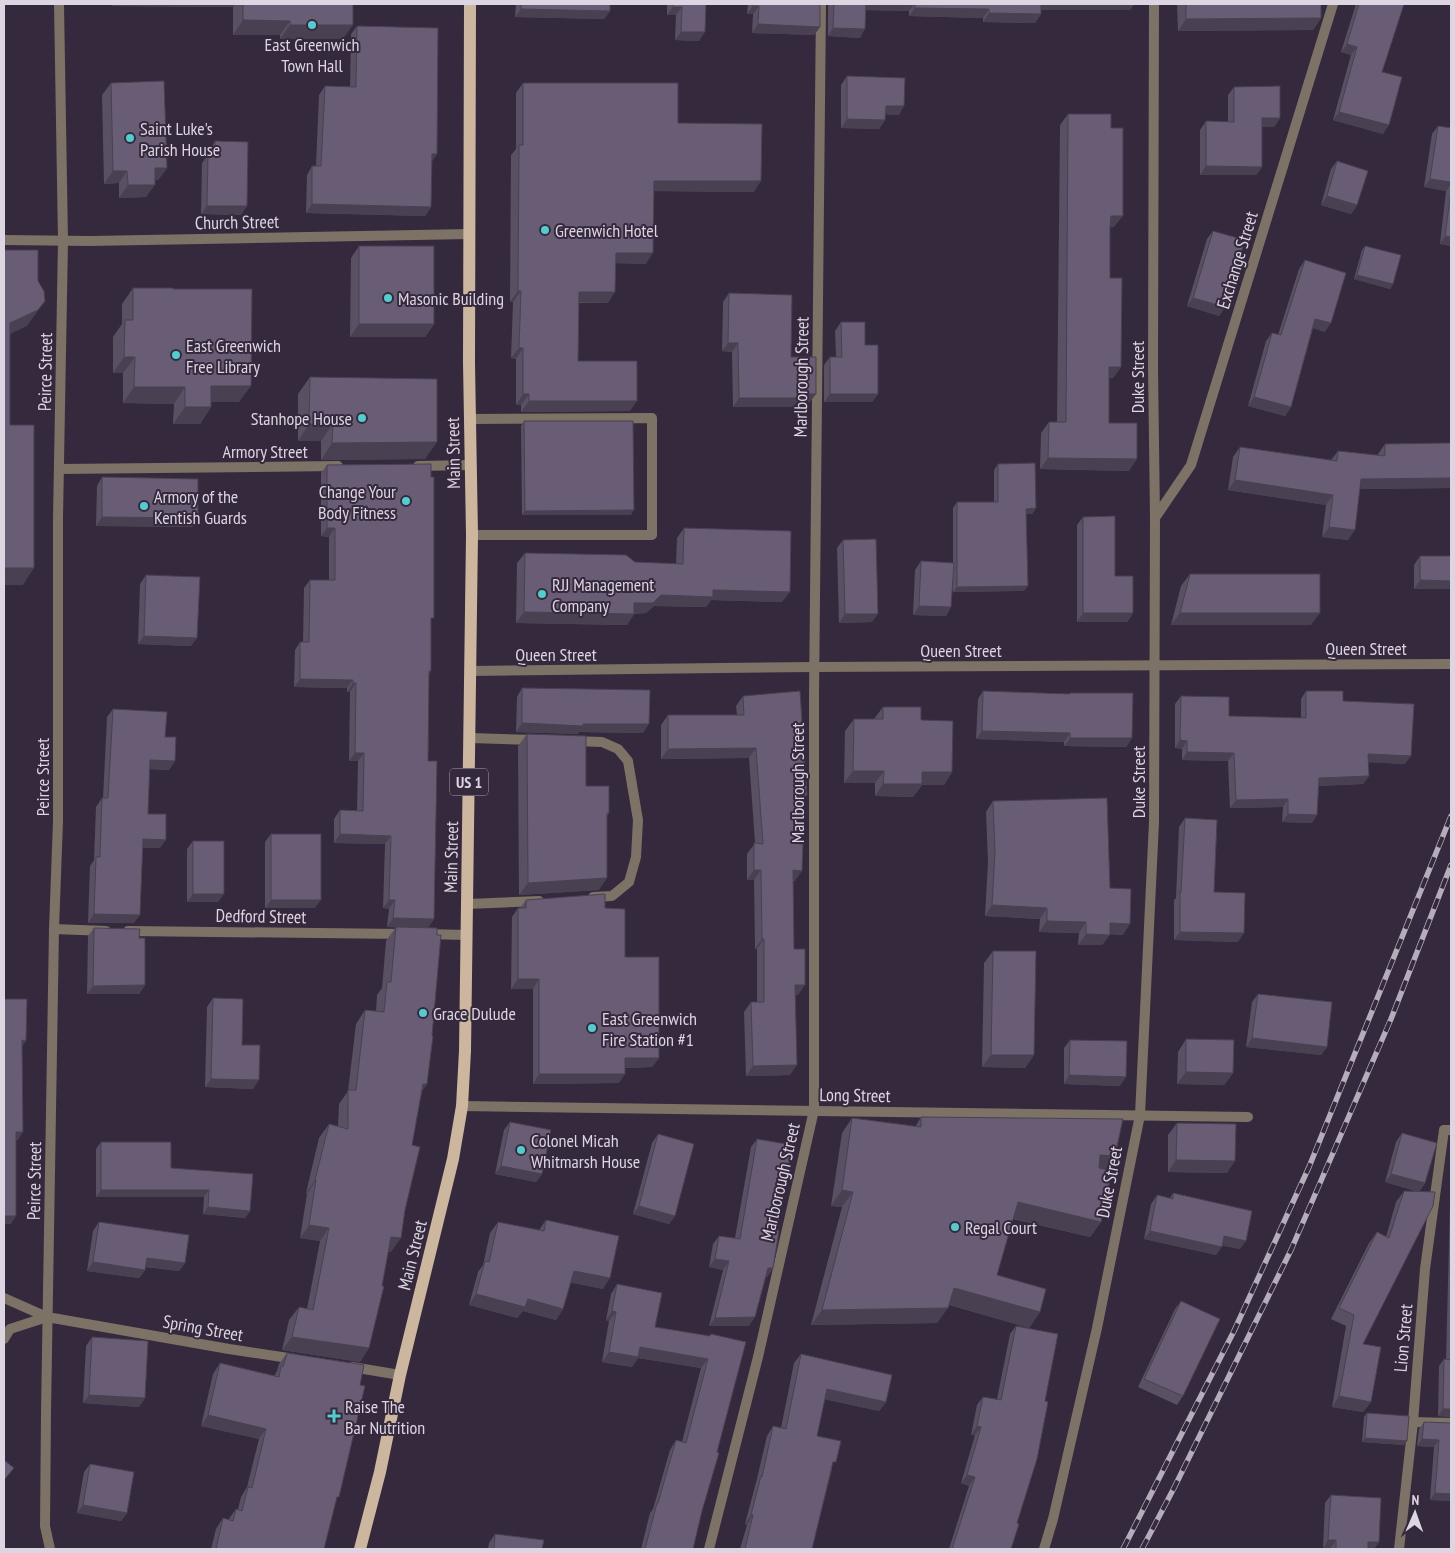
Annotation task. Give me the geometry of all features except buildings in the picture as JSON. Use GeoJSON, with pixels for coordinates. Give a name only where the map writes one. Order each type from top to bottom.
{"type":"FeatureCollection","features":[{"type":"Feature","properties":{"kind":"main road","name":"Main Street"},"geometry":{"type":"LineString","coordinates":[[360,1549],[380,1472],[400,1375],[453,1159],[462,1106],[468,904],[472,535],[469,363],[470,4]]}},
{"type":"Feature","properties":{"kind":"street","name":"Peirce Street"},"geometry":{"type":"LineString","coordinates":[[50,1549],[45,1526],[47,1317],[54,929],[58,821],[57,608],[63,241],[59,4]]}},
{"type":"Feature","properties":{"kind":"street","name":"Marlborough Street"},"geometry":{"type":"LineString","coordinates":[[709,1549],[758,1357],[814,1110],[814,667],[821,4]]}},
{"type":"Feature","properties":{"kind":"street","name":"Duke Street"},"geometry":{"type":"LineString","coordinates":[[1044,1549],[1053,1519],[1097,1328],[1140,1115],[1154,822],[1154,4]]}},
{"type":"Feature","properties":{"kind":"street","name":"Exchange Street"},"geometry":{"type":"LineString","coordinates":[[1155,518],[1190,465],[1333,4]]}},
{"type":"Feature","properties":{"kind":"street","name":"Church Street"},"geometry":{"type":"LineString","coordinates":[[4,240],[63,241],[470,234]]}},
{"type":"Feature","properties":{"kind":"street"},"geometry":{"type":"LineString","coordinates":[[471,419],[652,418],[652,536],[472,535]]}},
{"type":"Feature","properties":{"kind":"street"},"geometry":{"type":"LineString","coordinates":[[407,466],[471,465]]}},
{"type":"Feature","properties":{"kind":"street","name":"Armory Street"},"geometry":{"type":"LineString","coordinates":[[59,469],[348,466]]}},
{"type":"Feature","properties":{"kind":"street","name":"Queen Street"},"geometry":{"type":"LineString","coordinates":[[470,671],[814,667],[1451,664]]}},
{"type":"Feature","properties":{"kind":"street"},"geometry":{"type":"LineString","coordinates":[[470,738],[548,740]]}},
{"type":"Feature","properties":{"kind":"street"},"geometry":{"type":"LineString","coordinates":[[567,741],[602,742],[618,749],[628,761],[638,820],[636,857],[629,882],[612,896],[584,898]]}},
{"type":"Feature","properties":{"kind":"street"},"geometry":{"type":"LineString","coordinates":[[468,904],[546,900]]}},
{"type":"Feature","properties":{"kind":"street","name":"Dedford Street"},"geometry":{"type":"LineString","coordinates":[[54,929],[467,935]]}},
{"type":"Feature","properties":{"kind":"street","name":"Long Street"},"geometry":{"type":"LineString","coordinates":[[462,1106],[1248,1117]]}},
{"type":"Feature","properties":{"kind":"street","name":"Lion Street"},"geometry":{"type":"LineString","coordinates":[[1399,1549],[1413,1422],[1425,1269],[1448,1130]]}},
{"type":"Feature","properties":{"kind":"street","name":"Spring Street"},"geometry":{"type":"LineString","coordinates":[[4,1298],[47,1317],[308,1361]]}},
{"type":"Feature","properties":{"kind":"street"},"geometry":{"type":"LineString","coordinates":[[4,1338],[10,1329],[47,1317]]}},
{"type":"Feature","properties":{"kind":"street"},"geometry":{"type":"LineString","coordinates":[[337,1365],[400,1375]]}},
{"type":"Feature","properties":{"kind":"street"},"geometry":{"type":"LineString","coordinates":[[1413,1422],[1451,1423]]}},
{"type":"Feature","properties":{"kind":"railway"},"geometry":{"type":"LineString","coordinates":[[1123,1549],[1234,1331],[1309,1167],[1451,816]]}},
{"type":"Feature","properties":{"kind":"railway"},"geometry":{"type":"LineString","coordinates":[[1142,1549],[1291,1250],[1391,1019],[1451,865]]}},
{"type":"Feature","properties":{"kind":"place","name":"East Greenwich Town Hall"},"geometry":{"type":"Point","coordinates":[312,25]}},
{"type":"Feature","properties":{"kind":"place","name":"Saint Luke's Parish House"},"geometry":{"type":"Point","coordinates":[130,138]}},
{"type":"Feature","properties":{"kind":"place","name":"Greenwich Hotel"},"geometry":{"type":"Point","coordinates":[545,230]}},
{"type":"Feature","properties":{"kind":"place","name":"Masonic Building"},"geometry":{"type":"Point","coordinates":[388,298]}},
{"type":"Feature","properties":{"kind":"place","name":"East Greenwich Free Library"},"geometry":{"type":"Point","coordinates":[176,355]}},
{"type":"Feature","properties":{"kind":"place","name":"Stanhope House"},"geometry":{"type":"Point","coordinates":[362,418]}},
{"type":"Feature","properties":{"kind":"place","name":"Change Your Body Fitness"},"geometry":{"type":"Point","coordinates":[406,501]}},
{"type":"Feature","properties":{"kind":"place","name":"Armory of the Kentish Guards"},"geometry":{"type":"Point","coordinates":[144,506]}},
{"type":"Feature","properties":{"kind":"place","name":"RJJ Management Company"},"geometry":{"type":"Point","coordinates":[542,594]}},
{"type":"Feature","properties":{"kind":"place","name":"Grace Dulude"},"geometry":{"type":"Point","coordinates":[423,1013]}},
{"type":"Feature","properties":{"kind":"place","name":"East Greenwich Fire Station #1"},"geometry":{"type":"Point","coordinates":[592,1028]}},
{"type":"Feature","properties":{"kind":"place","name":"Colonel Micah Whitmarsh House"},"geometry":{"type":"Point","coordinates":[521,1150]}},
{"type":"Feature","properties":{"kind":"place","name":"Regal Court"},"geometry":{"type":"Point","coordinates":[955,1227]}},
{"type":"Feature","properties":{"kind":"place","name":"Raise The Bar Nutrition"},"geometry":{"type":"Point","coordinates":[334,1416]}}]}
